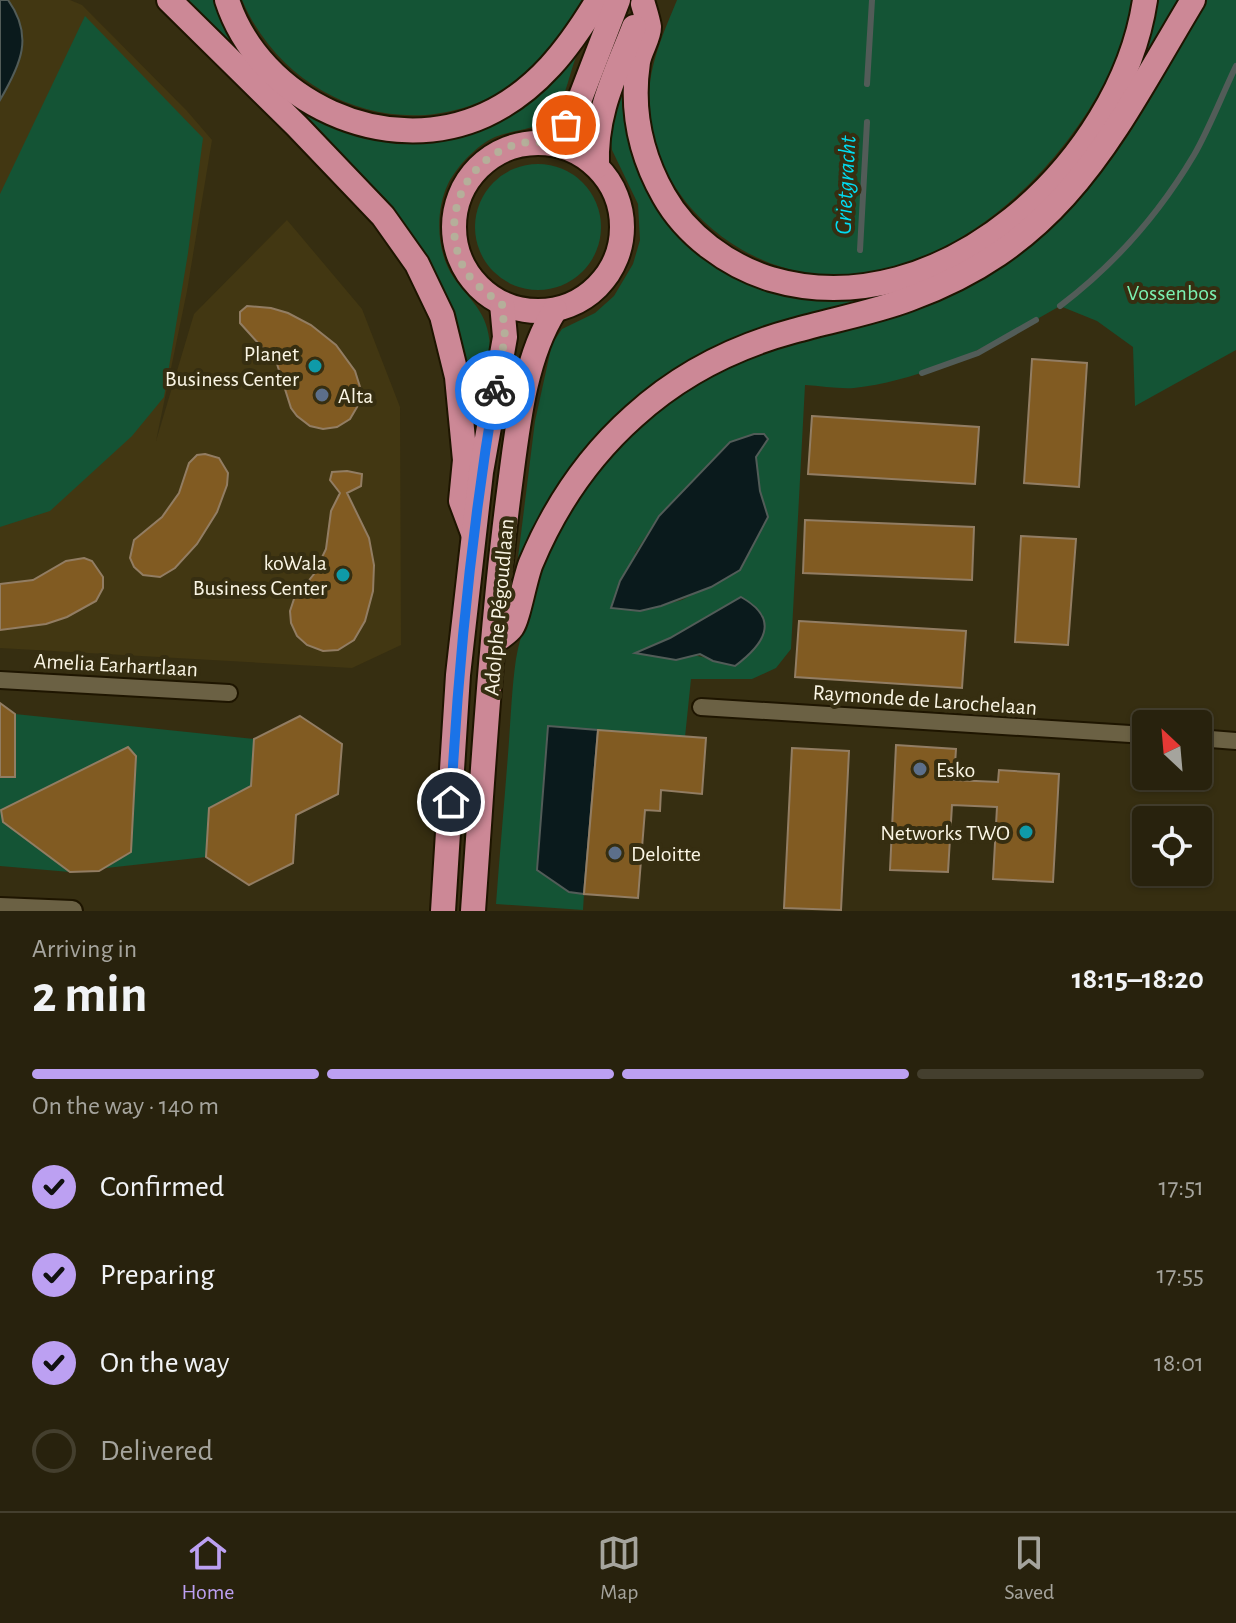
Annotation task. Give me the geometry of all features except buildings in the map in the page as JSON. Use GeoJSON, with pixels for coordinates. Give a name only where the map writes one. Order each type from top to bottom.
{"type":"FeatureCollection","features":[{"type":"Feature","properties":{"kind":"highway"},"geometry":{"type":"LineString","coordinates":[[169,0],[383,216],[417,264],[442,316],[457,377],[465,460],[461,501],[473,533]]}},
{"type":"Feature","properties":{"kind":"highway"},"geometry":{"type":"LineString","coordinates":[[227,0],[244,38],[282,83],[304,99],[347,120],[401,130],[454,124],[483,116],[507,103],[554,65],[598,0]]}},
{"type":"Feature","properties":{"kind":"highway"},"geometry":{"type":"LineString","coordinates":[[553,143],[578,104],[618,0]]}},
{"type":"Feature","properties":{"kind":"highway"},"geometry":{"type":"LineString","coordinates":[[644,2],[649,29],[639,58],[635,92],[639,131],[648,164],[665,199],[692,232],[718,253],[755,274],[790,284],[827,288],[866,286],[902,279],[937,266],[973,247],[1015,218],[1049,186],[1081,147],[1110,103],[1129,66],[1145,0]]}},
{"type":"Feature","properties":{"kind":"highway"},"geometry":{"type":"LineString","coordinates":[[494,642],[513,626],[530,565],[577,479],[634,415],[710,362],[789,332],[907,300],[942,286],[985,263],[1029,231],[1064,199],[1101,153],[1193,0]]}},
{"type":"Feature","properties":{"kind":"highway"},"geometry":{"type":"LineString","coordinates":[[597,166],[596,139],[600,113],[644,2]]}},
{"type":"Feature","properties":{"kind":"highway"},"geometry":{"type":"LineString","coordinates":[[523,143],[553,143],[577,151],[597,166],[615,191],[623,220],[620,250],[606,278],[584,298],[555,310],[528,311],[502,304],[477,286],[460,261],[453,231],[457,201],[471,174],[494,154],[523,143]]}},
{"type":"Feature","properties":{"kind":"highway","name":"Adolphe Pégoudlaan"},"geometry":{"type":"LineString","coordinates":[[443,911],[458,675],[481,472],[505,337],[502,304]]}},
{"type":"Feature","properties":{"kind":"highway","name":"Adolphe Pégoudlaan"},"geometry":{"type":"LineString","coordinates":[[473,911],[501,555],[515,447],[533,359],[544,328],[555,310]]}},
{"type":"Feature","properties":{"kind":"street","name":"Amelia Earhartlaan"},"geometry":{"type":"LineString","coordinates":[[0,680],[229,693]]}},
{"type":"Feature","properties":{"kind":"street","name":"Raymonde de Larochelaan"},"geometry":{"type":"LineString","coordinates":[[701,707],[1132,734]]}},
{"type":"Feature","properties":{"kind":"street"},"geometry":{"type":"LineString","coordinates":[[1212,739],[1236,741]]}},
{"type":"Feature","properties":{"kind":"street"},"geometry":{"type":"LineString","coordinates":[[0,908],[72,911]]}},
{"type":"Feature","properties":{"kind":"shaded area"},"geometry":{"type":"Polygon","coordinates":[[[0,0],[70,0],[82,5],[212,140],[187,291],[156,441],[194,314],[287,220],[362,309],[400,407],[401,645],[352,668],[0,648],[0,0]]]}},
{"type":"Feature","properties":{"kind":"shaded area"},"geometry":{"type":"Polygon","coordinates":[[[0,0],[8,0],[16,13],[21,26],[22,50],[0,100],[0,0]]]}},
{"type":"Feature","properties":{"kind":"shaded area"},"geometry":{"type":"Polygon","coordinates":[[[764,434],[768,439],[756,457],[760,491],[768,517],[740,570],[711,587],[661,606],[640,611],[611,608],[620,581],[659,516],[730,442],[764,434]]]}},
{"type":"Feature","properties":{"kind":"shaded area"},"geometry":{"type":"Polygon","coordinates":[[[741,597],[754,606],[765,623],[764,632],[754,650],[735,666],[713,661],[700,654],[676,660],[635,653],[670,638],[741,597]]]}},
{"type":"Feature","properties":{"kind":"shaded area"},"geometry":{"type":"Polygon","coordinates":[[[548,726],[598,730],[584,894],[569,892],[537,870],[548,726]]]}},
{"type":"Feature","properties":{"kind":"green space"},"geometry":{"type":"Polygon","coordinates":[[[178,0],[217,0],[272,86],[178,0]]]}},
{"type":"Feature","properties":{"kind":"green space"},"geometry":{"type":"Polygon","coordinates":[[[242,0],[582,0],[547,51],[522,77],[484,100],[444,112],[403,115],[363,108],[326,93],[292,69],[264,38],[242,0]]]}},
{"type":"Feature","properties":{"kind":"green space"},"geometry":{"type":"Polygon","coordinates":[[[677,0],[1134,0],[1115,61],[1086,114],[1037,176],[1008,204],[942,248],[906,263],[868,273],[828,275],[789,269],[753,255],[719,234],[691,207],[668,175],[654,139],[649,99],[654,61],[677,0]]]}},
{"type":"Feature","properties":{"kind":"green space"},"geometry":{"type":"Polygon","coordinates":[[[1156,0],[1182,0],[1138,75],[1156,0]]]}},
{"type":"Feature","properties":{"kind":"green space","name":"Vossenbos"},"geometry":{"type":"Polygon","coordinates":[[[1207,0],[1236,0],[1236,350],[1135,406],[1133,347],[1097,321],[1060,306],[961,358],[909,377],[854,388],[805,385],[791,649],[776,668],[752,679],[691,679],[685,737],[548,726],[569,892],[584,894],[583,910],[496,904],[519,643],[541,574],[560,532],[611,457],[643,424],[678,395],[717,372],[760,354],[928,306],[977,282],[1023,252],[1064,216],[1112,159],[1152,97],[1207,0]],[[768,439],[730,442],[659,516],[635,553],[633,609],[640,611],[682,600],[740,570],[768,517],[760,491],[756,457],[768,439]],[[741,597],[670,638],[636,653],[696,656],[713,661],[741,597]]]}},
{"type":"Feature","properties":{"kind":"green space"},"geometry":{"type":"Polygon","coordinates":[[[85,16],[203,138],[188,253],[164,397],[132,436],[50,511],[0,527],[0,194],[85,16]]]}},
{"type":"Feature","properties":{"kind":"green space"},"geometry":{"type":"Polygon","coordinates":[[[577,54],[563,98],[551,118],[537,126],[502,134],[481,145],[457,170],[448,184],[441,206],[439,231],[448,268],[481,314],[490,342],[486,388],[473,449],[422,254],[386,199],[297,112],[299,107],[353,130],[509,114],[543,91],[577,54]]]}},
{"type":"Feature","properties":{"kind":"green space"},"geometry":{"type":"Polygon","coordinates":[[[627,81],[669,222],[825,298],[865,297],[866,303],[742,338],[694,358],[640,397],[514,590],[535,421],[552,344],[562,329],[595,313],[614,296],[633,264],[640,240],[638,204],[612,150],[609,127],[627,81]]]}},
{"type":"Feature","properties":{"kind":"green space"},"geometry":{"type":"Polygon","coordinates":[[[538,164],[562,169],[582,183],[596,203],[601,227],[596,251],[582,271],[562,285],[538,290],[514,285],[494,271],[480,251],[475,227],[480,203],[494,183],[514,169],[538,164]]]}},
{"type":"Feature","properties":{"kind":"green space"},"geometry":{"type":"Polygon","coordinates":[[[15,714],[254,739],[251,786],[209,808],[206,857],[70,872],[0,866],[0,774],[15,768],[15,714]]]}},
{"type":"Feature","properties":{"kind":"waterway","name":"Grietgracht"},"geometry":{"type":"LineString","coordinates":[[867,84],[872,0]]}},
{"type":"Feature","properties":{"kind":"waterway"},"geometry":{"type":"LineString","coordinates":[[1060,306],[1117,256],[1166,198],[1200,144],[1236,66]]}},
{"type":"Feature","properties":{"kind":"waterway","name":"Grietgracht"},"geometry":{"type":"LineString","coordinates":[[860,250],[867,122]]}},
{"type":"Feature","properties":{"kind":"waterway"},"geometry":{"type":"LineString","coordinates":[[922,373],[978,353],[1036,320]]}},
{"type":"Feature","properties":{"kind":"way so far"},"geometry":{"type":"LineString","coordinates":[[495,390],[505,337],[502,304],[477,286],[460,261],[453,231],[457,201],[471,174],[494,154],[523,143],[553,143],[566,125]]}},
{"type":"Feature","properties":{"kind":"place","name":"Planet Business Center"},"geometry":{"type":"Point","coordinates":[315,366]}},
{"type":"Feature","properties":{"kind":"place","name":"Alta"},"geometry":{"type":"Point","coordinates":[322,395]}},
{"type":"Feature","properties":{"kind":"place","name":"koWala Business Center"},"geometry":{"type":"Point","coordinates":[343,575]}},
{"type":"Feature","properties":{"kind":"place","name":"Esko"},"geometry":{"type":"Point","coordinates":[920,769]}},
{"type":"Feature","properties":{"kind":"place","name":"Networks TWO"},"geometry":{"type":"Point","coordinates":[1026,832]}},
{"type":"Feature","properties":{"kind":"place","name":"Deloitte"},"geometry":{"type":"Point","coordinates":[615,853]}},
{"type":"Feature","properties":{"kind":"route"},"geometry":{"type":"LineString","coordinates":[[451,802],[458,675],[481,472],[495,390]]}}]}
